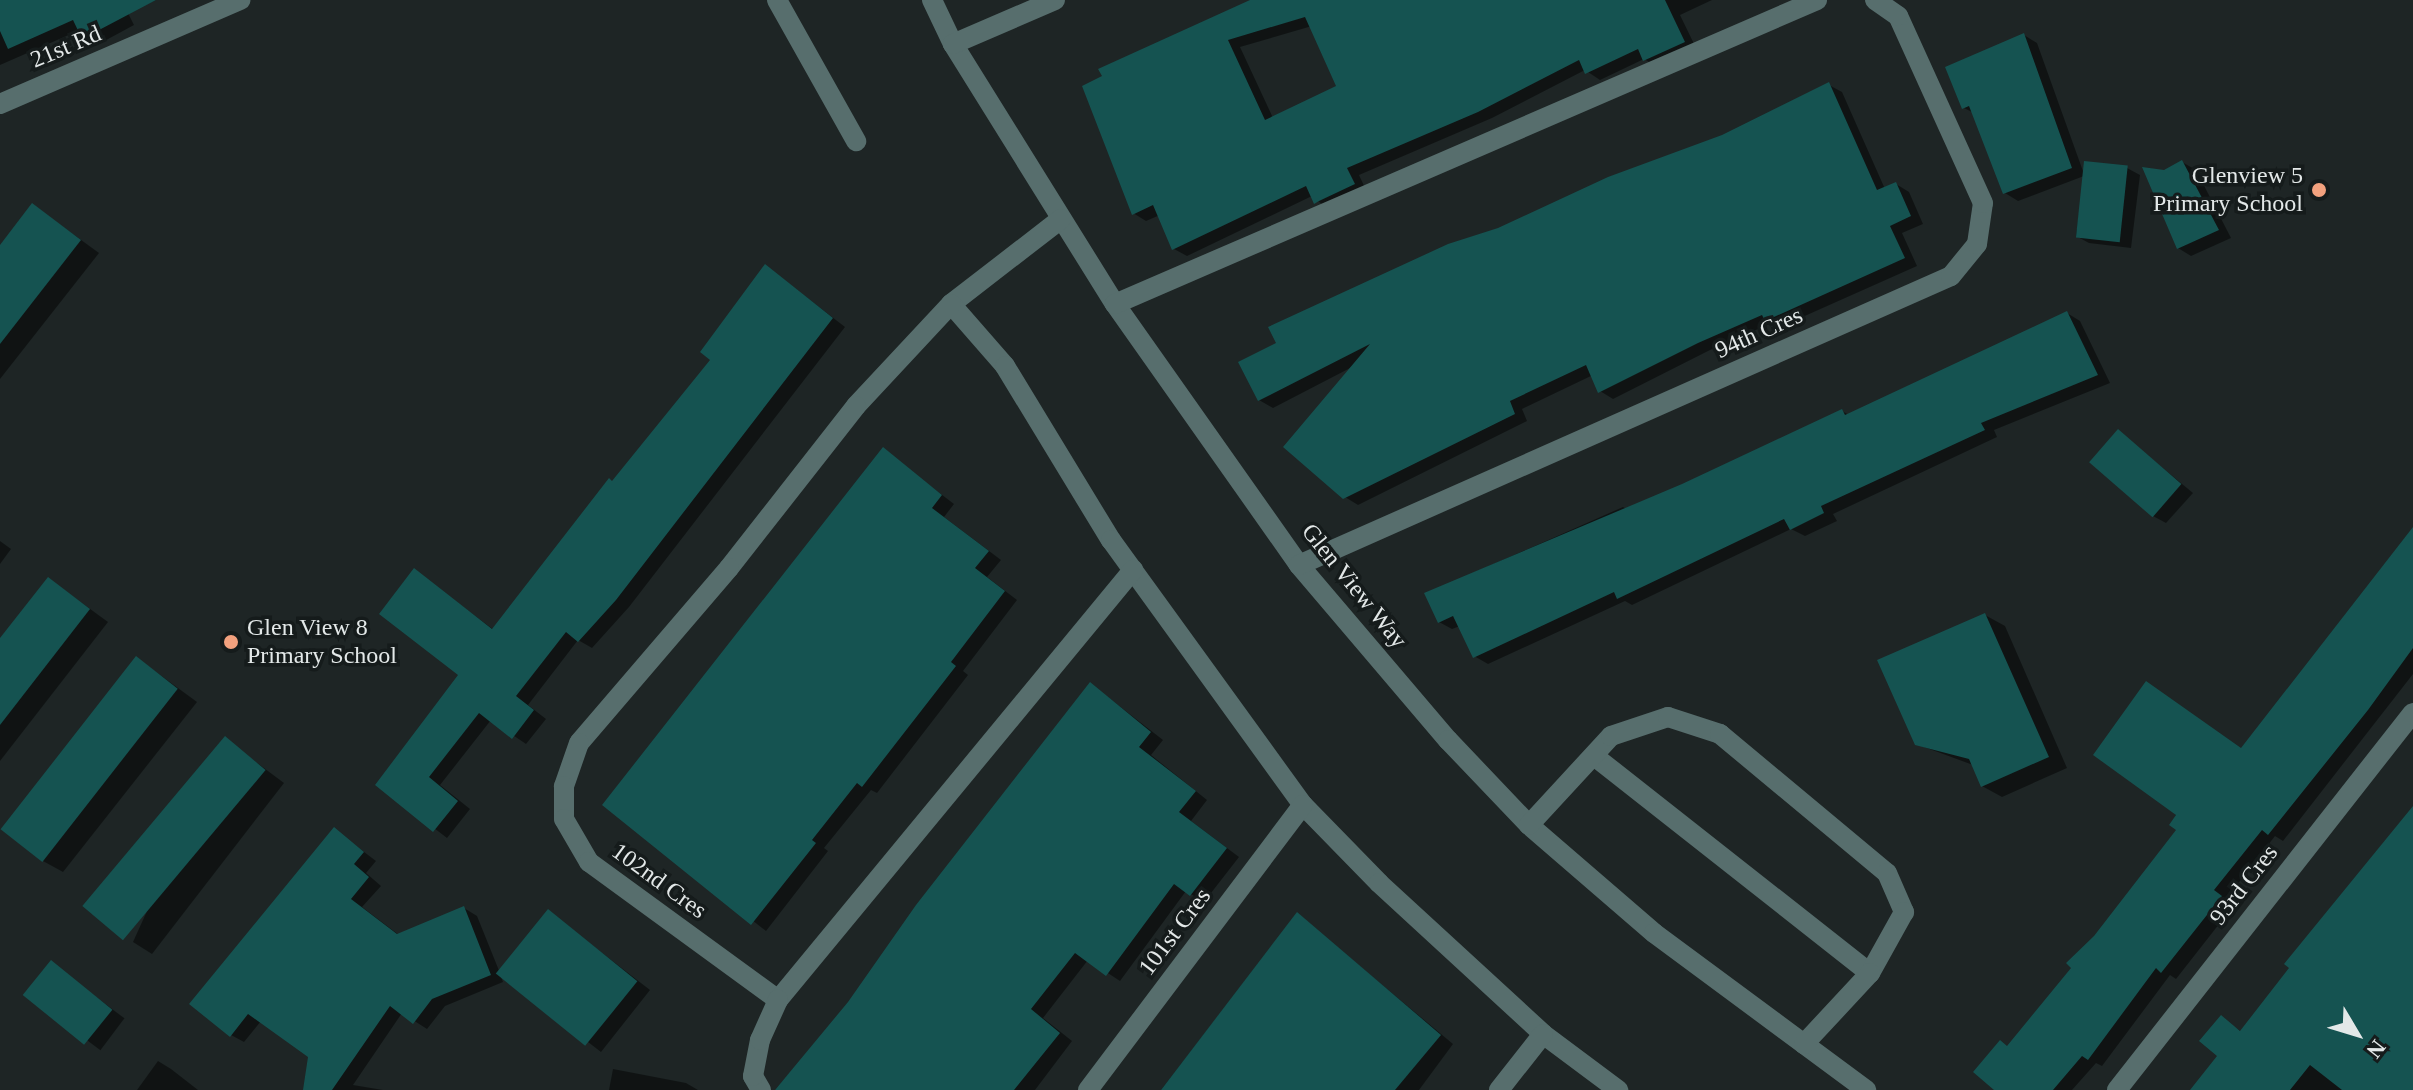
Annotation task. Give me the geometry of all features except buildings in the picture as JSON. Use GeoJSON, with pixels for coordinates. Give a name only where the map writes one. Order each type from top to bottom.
{"type":"FeatureCollection","features":[{"type":"Feature","properties":{"kind":"street","name":"21st Rd"},"geometry":{"type":"LineString","coordinates":[[0,104],[240,0]]}},
{"type":"Feature","properties":{"kind":"street"},"geometry":{"type":"LineString","coordinates":[[777,0],[856,141]]}},
{"type":"Feature","properties":{"kind":"street","name":"Glen View Way"},"geometry":{"type":"LineString","coordinates":[[932,0],[953,44],[1115,304],[1299,565],[1448,740],[1529,825],[1654,933],[1866,1090]]}},
{"type":"Feature","properties":{"kind":"street"},"geometry":{"type":"LineString","coordinates":[[953,44],[1055,0]]}},
{"type":"Feature","properties":{"kind":"street"},"geometry":{"type":"LineString","coordinates":[[1115,304],[1817,0]]}},
{"type":"Feature","properties":{"kind":"street","name":"94th Cres"},"geometry":{"type":"LineString","coordinates":[[1299,565],[1951,276],[1977,244],[1983,203],[1898,16],[1875,0]]}},
{"type":"Feature","properties":{"kind":"street","name":"102nd Cres"},"geometry":{"type":"LineString","coordinates":[[778,1000],[589,862],[564,819],[564,786],[579,743],[729,568],[856,406],[951,304],[1061,219]]}},
{"type":"Feature","properties":{"kind":"street"},"geometry":{"type":"LineString","coordinates":[[951,304],[1005,366],[1133,570],[1303,805],[1379,883],[1543,1034],[1618,1090]]}},
{"type":"Feature","properties":{"kind":"street"},"geometry":{"type":"LineString","coordinates":[[761,1090],[753,1076],[760,1040],[778,1000],[1133,570]]}},
{"type":"Feature","properties":{"kind":"street","name":"93rd Cres"},"geometry":{"type":"LineString","coordinates":[[2117,1090],[2413,713]]}},
{"type":"Feature","properties":{"kind":"street"},"geometry":{"type":"LineString","coordinates":[[1529,825],[1611,736],[1668,717],[1720,734],[1887,873],[1904,912],[1870,973],[1804,1044]]}},
{"type":"Feature","properties":{"kind":"street"},"geometry":{"type":"LineString","coordinates":[[1594,756],[1870,973]]}},
{"type":"Feature","properties":{"kind":"street","name":"101st Cres"},"geometry":{"type":"LineString","coordinates":[[1088,1090],[1303,805]]}},
{"type":"Feature","properties":{"kind":"street"},"geometry":{"type":"LineString","coordinates":[[1499,1090],[1543,1034]]}},
{"type":"Feature","properties":{"kind":"place","name":"Glenview 5 Primary School"},"geometry":{"type":"Point","coordinates":[2319,190]}},
{"type":"Feature","properties":{"kind":"place","name":"Glen View 8 Primary School"},"geometry":{"type":"Point","coordinates":[231,642]}}]}
